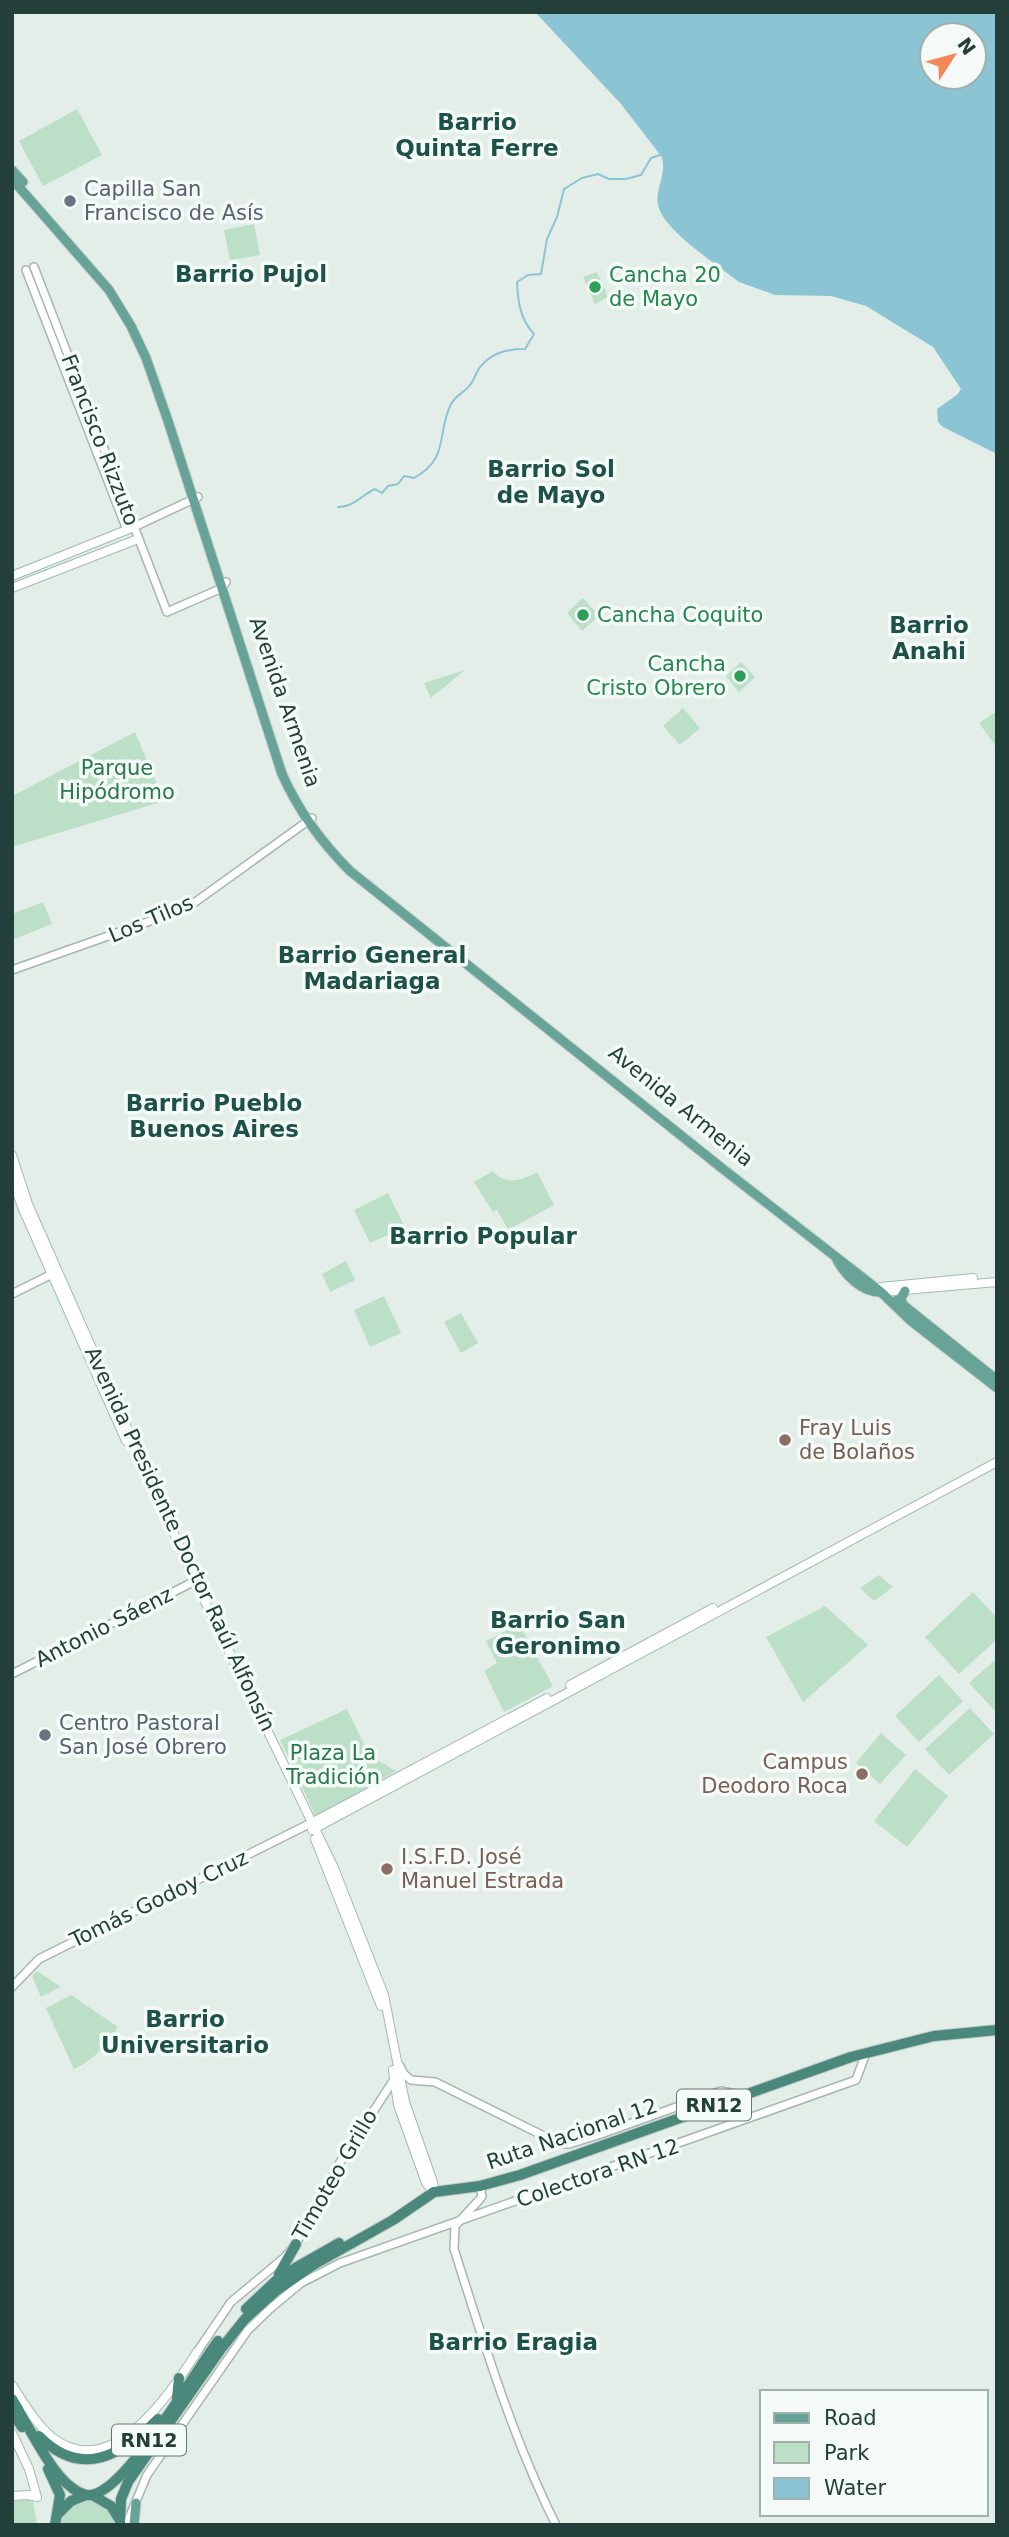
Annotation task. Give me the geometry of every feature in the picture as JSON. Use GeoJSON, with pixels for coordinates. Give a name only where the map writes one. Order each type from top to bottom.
{"type":"FeatureCollection","features":[{"type":"Feature","properties":{"kind":"highway","name":"Ruta Nacional 12"},"geometry":{"type":"LineString","coordinates":[[122,2523],[121,2499],[128,2482],[221,2348],[245,2319],[295,2276],[393,2220],[434,2192],[480,2186],[520,2175],[866,2053],[934,2036],[997,2030]]}},
{"type":"Feature","properties":{"kind":"highway","name":"Ruta Nacional 12"},"geometry":{"type":"LineString","coordinates":[[56,2521],[71,2501],[107,2487],[125,2473],[224,2333],[269,2286],[325,2250],[369,2233]]}},
{"type":"Feature","properties":{"kind":"highway"},"geometry":{"type":"LineString","coordinates":[[269,2286],[283,2269],[296,2244]]}},
{"type":"Feature","properties":{"kind":"highway"},"geometry":{"type":"LineString","coordinates":[[15,2413],[44,2441],[68,2456],[96,2459],[126,2448],[174,2404],[179,2378]]}},
{"type":"Feature","properties":{"kind":"highway"},"geometry":{"type":"LineString","coordinates":[[12,2397],[15,2413],[57,2486],[60,2495],[56,2521]]}},
{"type":"Feature","properties":{"kind":"highway"},"geometry":{"type":"LineString","coordinates":[[31,2428],[64,2481],[111,2506],[122,2523]]}},
{"type":"Feature","properties":{"kind":"main road","name":"Avenida Armenia"},"geometry":{"type":"LineString","coordinates":[[12,170],[100,270],[136,323],[151,356],[282,774],[320,839],[351,871],[835,1256],[842,1270],[867,1291],[883,1290]]}},
{"type":"Feature","properties":{"kind":"main road","name":"Avenida Armenia"},"geometry":{"type":"LineString","coordinates":[[12,179],[94,271],[127,318],[146,358],[196,498]]}},
{"type":"Feature","properties":{"kind":"main road"},"geometry":{"type":"LineString","coordinates":[[12,576],[131,528]]}},
{"type":"Feature","properties":{"kind":"main road"},"geometry":{"type":"LineString","coordinates":[[12,589],[138,539]]}},
{"type":"Feature","properties":{"kind":"main road"},"geometry":{"type":"LineString","coordinates":[[25,583],[48,570]]}},
{"type":"Feature","properties":{"kind":"main road","name":"Avenida Armenia"},"geometry":{"type":"LineString","coordinates":[[310,820],[340,854],[363,873],[883,1290]]}},
{"type":"Feature","properties":{"kind":"main road","name":"Avenida Presidente Doctor Raúl Alfonsín"},"geometry":{"type":"LineString","coordinates":[[12,1155],[61,1294],[193,1582],[313,1826],[384,1995],[398,2080]]}},
{"type":"Feature","properties":{"kind":"main road","name":"Avenida Presidente Doctor Raúl Alfonsín"},"geometry":{"type":"LineString","coordinates":[[12,1177],[22,1207],[55,1273],[193,1582]]}},
{"type":"Feature","properties":{"kind":"main road"},"geometry":{"type":"LineString","coordinates":[[883,1290],[997,1279]]}},
{"type":"Feature","properties":{"kind":"main road"},"geometry":{"type":"LineString","coordinates":[[883,1290],[905,1291],[997,1279]]}},
{"type":"Feature","properties":{"kind":"main road"},"geometry":{"type":"LineString","coordinates":[[883,1290],[997,1380]]}},
{"type":"Feature","properties":{"kind":"main road"},"geometry":{"type":"LineString","coordinates":[[883,1290],[911,1321],[997,1388]]}},
{"type":"Feature","properties":{"kind":"main road"},"geometry":{"type":"LineString","coordinates":[[903,1306],[901,1298],[905,1291]]}},
{"type":"Feature","properties":{"kind":"main road"},"geometry":{"type":"LineString","coordinates":[[313,1826],[997,1460]]}},
{"type":"Feature","properties":{"kind":"main road","name":"Avenida Presidente Doctor Raúl Alfonsín"},"geometry":{"type":"LineString","coordinates":[[313,1826],[379,1998],[398,2080],[433,2182],[434,2192]]}},
{"type":"Feature","properties":{"kind":"main road"},"geometry":{"type":"LineString","coordinates":[[12,2385],[35,2419],[53,2437],[71,2447],[87,2450],[107,2448],[132,2433],[179,2378],[197,2352]]}},
{"type":"Feature","properties":{"kind":"main road"},"geometry":{"type":"LineString","coordinates":[[12,2433],[34,2483],[37,2497],[12,2493]]}},
{"type":"Feature","properties":{"kind":"main road"},"geometry":{"type":"LineString","coordinates":[[12,2493],[30,2489],[34,2483]]}},
{"type":"Feature","properties":{"kind":"main road"},"geometry":{"type":"LineString","coordinates":[[134,2525],[136,2503]]}},
{"type":"Feature","properties":{"kind":"street","name":"Francisco Rizzuto"},"geometry":{"type":"LineString","coordinates":[[30,268],[131,528],[138,539],[167,612],[224,585]]}},
{"type":"Feature","properties":{"kind":"street"},"geometry":{"type":"LineString","coordinates":[[131,528],[196,498]]}},
{"type":"Feature","properties":{"kind":"street","name":"Los Tilos"},"geometry":{"type":"LineString","coordinates":[[14,970],[187,908],[310,820]]}},
{"type":"Feature","properties":{"kind":"street"},"geometry":{"type":"LineString","coordinates":[[12,1294],[55,1273]]}},
{"type":"Feature","properties":{"kind":"street","name":"Antonio Sáenz"},"geometry":{"type":"LineString","coordinates":[[12,1674],[193,1582]]}},
{"type":"Feature","properties":{"kind":"street","name":"Tomás Godoy Cruz"},"geometry":{"type":"LineString","coordinates":[[12,1987],[39,1959],[313,1826]]}},
{"type":"Feature","properties":{"kind":"street","name":"Colectora RN 12"},"geometry":{"type":"LineString","coordinates":[[122,2523],[136,2503],[147,2475],[240,2341],[271,2308],[301,2283],[329,2269],[457,2222],[856,2080],[866,2053]]}},
{"type":"Feature","properties":{"kind":"street"},"geometry":{"type":"LineString","coordinates":[[396,2059],[406,2077],[417,2081]]}},
{"type":"Feature","properties":{"kind":"street"},"geometry":{"type":"LineString","coordinates":[[398,2080],[435,2082],[560,2144],[598,2135],[721,2091],[743,2095]]}},
{"type":"Feature","properties":{"kind":"street","name":"Timoteo Grillo"},"geometry":{"type":"LineString","coordinates":[[197,2352],[231,2302],[285,2257],[296,2244],[340,2164],[398,2080]]}},
{"type":"Feature","properties":{"kind":"street"},"geometry":{"type":"LineString","coordinates":[[480,2186],[482,2196],[457,2222],[454,2249],[512,2423],[556,2525]]}},
{"type":"Feature","properties":{"kind":"green space"},"geometry":{"type":"Polygon","coordinates":[[[77,109],[102,155],[43,186],[19,141],[77,109]]]}},
{"type":"Feature","properties":{"kind":"green space"},"geometry":{"type":"Polygon","coordinates":[[[254,224],[260,255],[230,260],[224,230],[254,224]]]}},
{"type":"Feature","properties":{"kind":"green space","name":"Cancha 20 de Mayo"},"geometry":{"type":"Polygon","coordinates":[[[597,272],[608,297],[595,304],[583,277],[597,272]]]}},
{"type":"Feature","properties":{"kind":"green space","name":"Cancha Coquito"},"geometry":{"type":"Polygon","coordinates":[[[583,598],[599,616],[582,631],[567,613],[583,598]]]}},
{"type":"Feature","properties":{"kind":"green space","name":"Cancha Cristo Obrero"},"geometry":{"type":"Polygon","coordinates":[[[741,662],[755,677],[739,692],[726,676],[741,662]]]}},
{"type":"Feature","properties":{"kind":"green space"},"geometry":{"type":"Polygon","coordinates":[[[465,670],[431,698],[424,683],[465,670]]]}},
{"type":"Feature","properties":{"kind":"green space"},"geometry":{"type":"Polygon","coordinates":[[[683,708],[700,728],[680,745],[663,726],[683,708]]]}},
{"type":"Feature","properties":{"kind":"green space"},"geometry":{"type":"Polygon","coordinates":[[[997,711],[997,748],[979,723],[997,711]]]}},
{"type":"Feature","properties":{"kind":"green space","name":"Parque Hipódromo"},"geometry":{"type":"Polygon","coordinates":[[[135,732],[164,801],[12,847],[12,796],[135,732]]]}},
{"type":"Feature","properties":{"kind":"green space"},"geometry":{"type":"Polygon","coordinates":[[[43,902],[52,924],[12,940],[12,914],[43,902]]]}},
{"type":"Feature","properties":{"kind":"green space"},"geometry":{"type":"Polygon","coordinates":[[[493,1171],[509,1180],[537,1172],[554,1205],[508,1230],[497,1210],[493,1212],[474,1182],[493,1171]]]}},
{"type":"Feature","properties":{"kind":"green space"},"geometry":{"type":"Polygon","coordinates":[[[388,1193],[405,1227],[370,1243],[354,1210],[388,1193]]]}},
{"type":"Feature","properties":{"kind":"green space"},"geometry":{"type":"Polygon","coordinates":[[[346,1261],[355,1280],[330,1292],[322,1274],[346,1261]]]}},
{"type":"Feature","properties":{"kind":"green space"},"geometry":{"type":"Polygon","coordinates":[[[384,1296],[401,1333],[370,1347],[354,1310],[384,1296]]]}},
{"type":"Feature","properties":{"kind":"green space"},"geometry":{"type":"Polygon","coordinates":[[[461,1313],[478,1343],[461,1353],[444,1322],[461,1313]]]}},
{"type":"Feature","properties":{"kind":"green space"},"geometry":{"type":"Polygon","coordinates":[[[879,1575],[893,1587],[874,1601],[860,1588],[879,1575]]]}},
{"type":"Feature","properties":{"kind":"green space"},"geometry":{"type":"Polygon","coordinates":[[[973,1592],[997,1618],[997,1639],[959,1674],[925,1637],[973,1592]]]}},
{"type":"Feature","properties":{"kind":"green space"},"geometry":{"type":"Polygon","coordinates":[[[825,1606],[868,1645],[803,1702],[766,1637],[825,1606]]]}},
{"type":"Feature","properties":{"kind":"green space"},"geometry":{"type":"Polygon","coordinates":[[[519,1624],[553,1686],[504,1712],[484,1671],[497,1663],[486,1641],[519,1624]]]}},
{"type":"Feature","properties":{"kind":"green space"},"geometry":{"type":"Polygon","coordinates":[[[997,1658],[997,1713],[969,1683],[997,1658]]]}},
{"type":"Feature","properties":{"kind":"green space"},"geometry":{"type":"Polygon","coordinates":[[[939,1675],[963,1701],[919,1742],[895,1716],[939,1675]]]}},
{"type":"Feature","properties":{"kind":"green space"},"geometry":{"type":"Polygon","coordinates":[[[970,1708],[994,1734],[949,1775],[925,1749],[970,1708]]]}},
{"type":"Feature","properties":{"kind":"green space","name":"Plaza La Tradición"},"geometry":{"type":"Polygon","coordinates":[[[347,1709],[369,1755],[396,1771],[316,1817],[280,1740],[347,1709]]]}},
{"type":"Feature","properties":{"kind":"green space"},"geometry":{"type":"Polygon","coordinates":[[[881,1733],[906,1755],[880,1784],[856,1763],[881,1733]]]}},
{"type":"Feature","properties":{"kind":"green space"},"geometry":{"type":"Polygon","coordinates":[[[915,1769],[948,1796],[907,1847],[874,1821],[915,1769]]]}},
{"type":"Feature","properties":{"kind":"green space"},"geometry":{"type":"Polygon","coordinates":[[[37,1971],[61,1987],[41,1997],[32,1976],[37,1971]]]}},
{"type":"Feature","properties":{"kind":"green space"},"geometry":{"type":"Polygon","coordinates":[[[71,1995],[118,2027],[89,2061],[74,2069],[46,2008],[71,1995]]]}},
{"type":"Feature","properties":{"kind":"green space"},"geometry":{"type":"Polygon","coordinates":[[[33,2499],[37,2525],[12,2525],[12,2501],[33,2499]]]}},
{"type":"Feature","properties":{"kind":"green space"},"geometry":{"type":"Polygon","coordinates":[[[83,2500],[104,2507],[112,2514],[117,2525],[58,2525],[66,2509],[83,2500]]]}},
{"type":"Feature","properties":{"kind":"water"},"geometry":{"type":"Polygon","coordinates":[[[535,12],[997,12],[997,454],[938,422],[937,409],[961,389],[933,347],[866,306],[831,296],[775,295],[739,282],[680,235],[669,224],[658,204],[663,168],[661,156],[621,104],[535,12]]]}},
{"type":"Feature","properties":{"kind":"waterway"},"geometry":{"type":"LineString","coordinates":[[338,507],[352,503],[375,489],[382,493],[388,486],[398,484],[404,476],[414,478],[425,470],[438,454],[451,404],[470,385],[479,368],[496,354],[525,349],[534,334],[521,310],[517,282],[528,275],[541,274],[547,239],[557,217],[564,189],[582,178],[598,174],[609,179],[626,179],[641,175],[651,158],[660,155]]}},
{"type":"Feature","properties":{"kind":"place","name":"Capilla San Francisco de Asís"},"geometry":{"type":"Point","coordinates":[70,201]}},
{"type":"Feature","properties":{"kind":"place","name":"Cancha 20 de Mayo"},"geometry":{"type":"Point","coordinates":[595,287]}},
{"type":"Feature","properties":{"kind":"place","name":"Cancha Coquito"},"geometry":{"type":"Point","coordinates":[583,615]}},
{"type":"Feature","properties":{"kind":"place","name":"Cancha Cristo Obrero"},"geometry":{"type":"Point","coordinates":[740,676]}},
{"type":"Feature","properties":{"kind":"place","name":"Fray Luis de Bolaños"},"geometry":{"type":"Point","coordinates":[785,1440]}},
{"type":"Feature","properties":{"kind":"place","name":"Centro Pastoral San José Obrero"},"geometry":{"type":"Point","coordinates":[45,1735]}},
{"type":"Feature","properties":{"kind":"place","name":"Campus Deodoro Roca"},"geometry":{"type":"Point","coordinates":[862,1774]}},
{"type":"Feature","properties":{"kind":"place","name":"I.S.F.D. José Manuel Estrada"},"geometry":{"type":"Point","coordinates":[387,1869]}},
{"type":"Feature","properties":{"kind":"district","name":"Barrio Quinta Ferre"},"geometry":{"type":"Point","coordinates":[477,135]}},
{"type":"Feature","properties":{"kind":"district","name":"Barrio Pujol"},"geometry":{"type":"Point","coordinates":[251,274]}},
{"type":"Feature","properties":{"kind":"district","name":"Barrio Sol de Mayo"},"geometry":{"type":"Point","coordinates":[551,482]}},
{"type":"Feature","properties":{"kind":"district","name":"Barrio Anahi"},"geometry":{"type":"Point","coordinates":[929,638]}},
{"type":"Feature","properties":{"kind":"district","name":"Barrio General Madariaga"},"geometry":{"type":"Point","coordinates":[372,968]}},
{"type":"Feature","properties":{"kind":"district","name":"Barrio Pueblo Buenos Aires"},"geometry":{"type":"Point","coordinates":[214,1116]}},
{"type":"Feature","properties":{"kind":"district","name":"Barrio Popular"},"geometry":{"type":"Point","coordinates":[483,1236]}},
{"type":"Feature","properties":{"kind":"district","name":"Barrio San Geronimo"},"geometry":{"type":"Point","coordinates":[558,1633]}},
{"type":"Feature","properties":{"kind":"district","name":"Barrio Universitario"},"geometry":{"type":"Point","coordinates":[185,2032]}},
{"type":"Feature","properties":{"kind":"district","name":"Barrio Eragia"},"geometry":{"type":"Point","coordinates":[513,2342]}}]}
